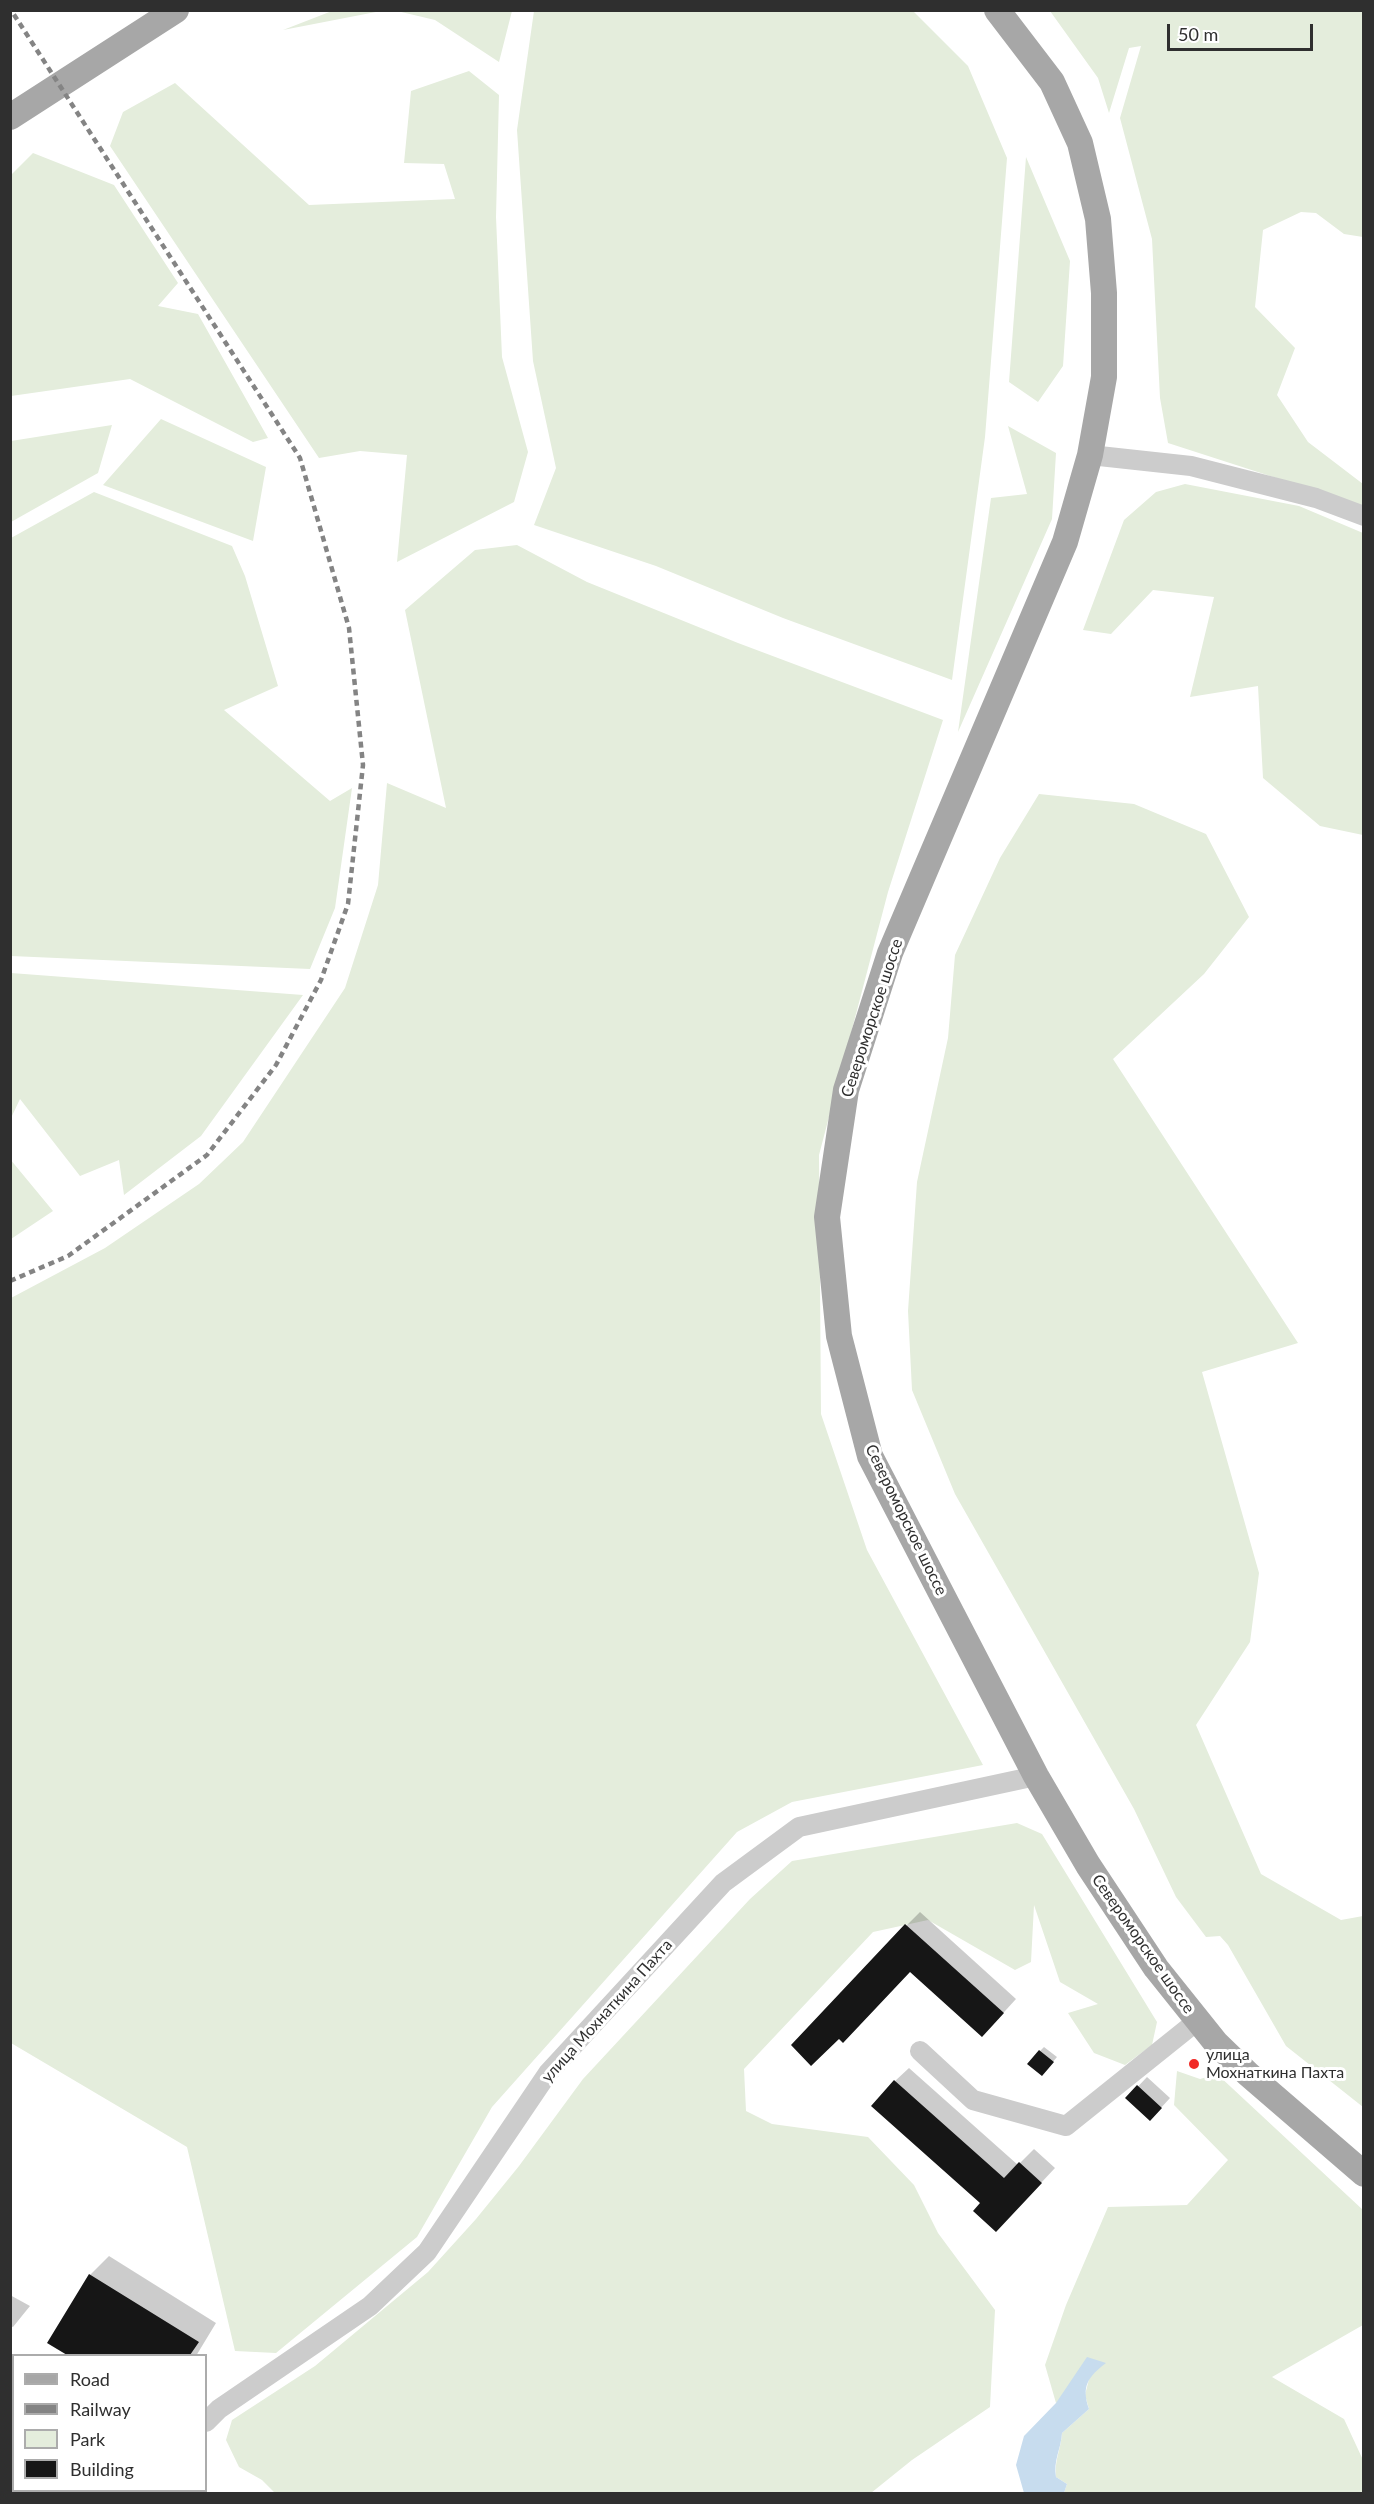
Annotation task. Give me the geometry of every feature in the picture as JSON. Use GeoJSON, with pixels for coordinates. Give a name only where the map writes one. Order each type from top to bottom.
{"type":"FeatureCollection","features":[{"type":"Feature","properties":{"kind":"main road"},"geometry":{"type":"LineString","coordinates":[[10,117],[176,10]]}},
{"type":"Feature","properties":{"kind":"main road","name":"Североморское шоссе"},"geometry":{"type":"LineString","coordinates":[[997,10],[1052,82],[1080,143],[1098,219],[1104,293],[1104,378],[1090,455],[1065,542],[890,953],[846,1090],[827,1217],[839,1336],[870,1456],[1036,1776],[1088,1865],[1156,1968],[1197,2021],[1248,2074],[1364,2174]]}},
{"type":"Feature","properties":{"kind":"street"},"geometry":{"type":"LineString","coordinates":[[1090,455],[1191,465],[1317,498],[1364,516]]}},
{"type":"Feature","properties":{"kind":"street","name":"улица Мохнаткина Пахта"},"geometry":{"type":"LineString","coordinates":[[207,2420],[219,2409],[369,2306],[427,2252],[548,2073],[723,1883],[799,1827],[1036,1776]]}},
{"type":"Feature","properties":{"kind":"street"},"geometry":{"type":"LineString","coordinates":[[921,2051],[973,2100],[1066,2126],[1197,2021]]}},
{"type":"Feature","properties":{"kind":"green space"},"geometry":{"type":"Polygon","coordinates":[[[332,11],[381,11],[283,30],[332,11]]]}},
{"type":"Feature","properties":{"kind":"green space"},"geometry":{"type":"Polygon","coordinates":[[[397,11],[512,11],[499,62],[435,20],[397,11]]]}},
{"type":"Feature","properties":{"kind":"green space"},"geometry":{"type":"Polygon","coordinates":[[[534,11],[913,11],[968,66],[1007,158],[985,437],[952,680],[783,618],[656,566],[534,525],[556,468],[533,361],[517,130],[534,11]]]}},
{"type":"Feature","properties":{"kind":"green space"},"geometry":{"type":"Polygon","coordinates":[[[1050,11],[1363,11],[1363,237],[1344,234],[1316,213],[1301,212],[1263,230],[1255,307],[1295,348],[1277,395],[1308,442],[1363,484],[1363,506],[1168,443],[1160,398],[1152,239],[1120,118],[1141,46],[1129,48],[1109,113],[1098,78],[1050,11]]]}},
{"type":"Feature","properties":{"kind":"green space"},"geometry":{"type":"Polygon","coordinates":[[[469,71],[499,95],[496,217],[502,357],[528,452],[514,502],[397,562],[407,455],[360,451],[319,458],[110,146],[123,112],[175,83],[309,205],[455,199],[444,164],[404,163],[411,91],[469,71]]]}},
{"type":"Feature","properties":{"kind":"green space"},"geometry":{"type":"Polygon","coordinates":[[[33,153],[114,185],[178,283],[158,306],[198,314],[268,438],[253,442],[130,379],[11,396],[11,175],[33,153]]]}},
{"type":"Feature","properties":{"kind":"green space"},"geometry":{"type":"Polygon","coordinates":[[[1026,157],[1070,261],[1063,366],[1038,402],[1009,382],[1026,157]]]}},
{"type":"Feature","properties":{"kind":"green space"},"geometry":{"type":"Polygon","coordinates":[[[161,419],[266,467],[253,541],[103,485],[161,419]]]}},
{"type":"Feature","properties":{"kind":"green space"},"geometry":{"type":"Polygon","coordinates":[[[112,425],[98,473],[11,522],[11,441],[112,425]]]}},
{"type":"Feature","properties":{"kind":"green space"},"geometry":{"type":"Polygon","coordinates":[[[1008,426],[1056,453],[1052,519],[958,732],[991,498],[1027,494],[1008,426]]]}},
{"type":"Feature","properties":{"kind":"green space"},"geometry":{"type":"Polygon","coordinates":[[[1185,484],[1299,506],[1363,533],[1363,835],[1320,826],[1263,778],[1258,686],[1190,697],[1214,597],[1153,590],[1111,634],[1083,630],[1124,520],[1156,492],[1185,484]]]}},
{"type":"Feature","properties":{"kind":"green space"},"geometry":{"type":"Polygon","coordinates":[[[94,492],[232,546],[245,576],[278,686],[224,710],[330,801],[352,788],[335,908],[310,969],[11,956],[11,538],[94,492]]]}},
{"type":"Feature","properties":{"kind":"green space"},"geometry":{"type":"Polygon","coordinates":[[[517,545],[587,582],[738,643],[943,720],[888,892],[819,1155],[821,1414],[867,1550],[983,1765],[792,1802],[737,1832],[492,2107],[417,2237],[276,2353],[235,2351],[187,2147],[11,2043],[11,1298],[105,1248],[199,1184],[243,1142],[345,988],[378,885],[387,783],[446,808],[405,610],[475,550],[517,545]]]}},
{"type":"Feature","properties":{"kind":"green space"},"geometry":{"type":"Polygon","coordinates":[[[1039,794],[1134,804],[1206,834],[1249,917],[1204,974],[1113,1059],[1298,1343],[1202,1372],[1259,1573],[1250,1642],[1196,1725],[1261,1874],[1341,1920],[1363,1916],[1363,2107],[1286,2046],[1228,1945],[1220,1936],[1206,1937],[1176,1897],[1134,1809],[955,1494],[912,1390],[908,1311],[917,1182],[948,1038],[955,955],[1000,858],[1039,794]]]}},
{"type":"Feature","properties":{"kind":"green space"},"geometry":{"type":"Polygon","coordinates":[[[11,973],[303,995],[201,1136],[124,1195],[119,1160],[80,1176],[20,1099],[11,1118],[11,973]]]}},
{"type":"Feature","properties":{"kind":"green space"},"geometry":{"type":"Polygon","coordinates":[[[10,1159],[53,1211],[11,1239],[10,1239],[10,1159]]]}},
{"type":"Feature","properties":{"kind":"green space"},"geometry":{"type":"Polygon","coordinates":[[[1017,1823],[1042,1834],[1157,2022],[1152,2045],[1125,2065],[1094,2053],[1068,2013],[1098,2004],[1060,1982],[1034,1905],[1031,1962],[1015,1970],[928,1920],[873,1932],[744,2069],[746,2111],[772,2124],[868,2137],[914,2185],[938,2233],[995,2310],[990,2407],[912,2460],[871,2493],[275,2493],[262,2480],[239,2467],[226,2440],[232,2420],[315,2366],[428,2272],[476,2219],[519,2166],[583,2079],[750,1899],[792,1861],[1017,1823]]]}},
{"type":"Feature","properties":{"kind":"green space"},"geometry":{"type":"Polygon","coordinates":[[[1177,2071],[1200,2079],[1217,2074],[1363,2210],[1363,2325],[1272,2377],[1344,2419],[1363,2460],[1363,2493],[1064,2493],[1067,2484],[1056,2477],[1062,2433],[1089,2409],[1085,2395],[1090,2375],[1056,2403],[1045,2365],[1066,2305],[1108,2207],[1187,2205],[1228,2160],[1174,2105],[1177,2071]]]}},
{"type":"Feature","properties":{"kind":"water"},"geometry":{"type":"Polygon","coordinates":[[[1087,2357],[1106,2363],[1091,2378],[1086,2388],[1089,2409],[1062,2433],[1055,2471],[1056,2477],[1067,2484],[1064,2493],[1024,2493],[1016,2465],[1024,2436],[1056,2403],[1087,2357]]]}},
{"type":"Feature","properties":{"kind":"building"},"geometry":{"type":"Polygon","coordinates":[[[905,1924],[1004,2013],[982,2037],[910,1972],[843,2043],[839,2039],[811,2066],[791,2045],[905,1924]]]}},
{"type":"Feature","properties":{"kind":"building"},"geometry":{"type":"Polygon","coordinates":[[[1039,2050],[1054,2062],[1042,2076],[1027,2064],[1039,2050]]]}},
{"type":"Feature","properties":{"kind":"building"},"geometry":{"type":"Polygon","coordinates":[[[894,2080],[1004,2178],[1019,2162],[1042,2183],[996,2232],[973,2211],[980,2203],[871,2106],[894,2080]]]}},
{"type":"Feature","properties":{"kind":"building"},"geometry":{"type":"Polygon","coordinates":[[[1137,2085],[1162,2108],[1150,2121],[1125,2098],[1137,2085]]]}},
{"type":"Feature","properties":{"kind":"building"},"geometry":{"type":"Polygon","coordinates":[[[89,2274],[199,2342],[191,2354],[65,2354],[47,2343],[89,2274]]]}},
{"type":"Feature","properties":{"kind":"railway"},"geometry":{"type":"LineString","coordinates":[[10,1281],[68,1256],[207,1155],[276,1065],[321,980],[348,904],[363,765],[349,628],[300,458],[11,10]]}},
{"type":"Feature","properties":{"kind":"place","name":"улица Мохнаткина Пахта"},"geometry":{"type":"Point","coordinates":[1194,2064]}}]}
